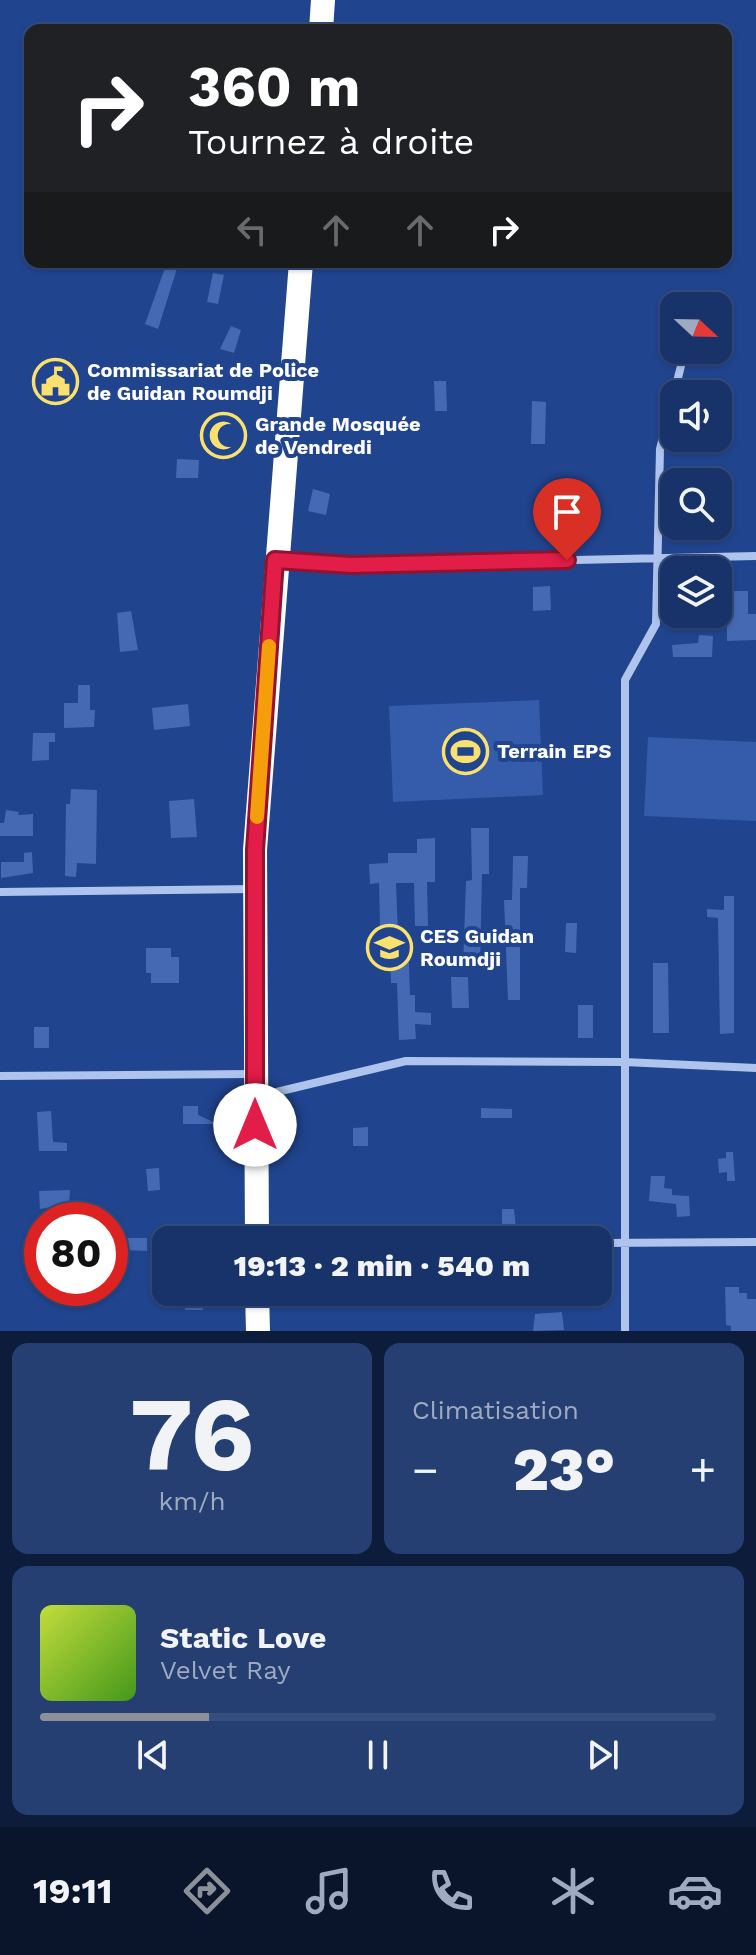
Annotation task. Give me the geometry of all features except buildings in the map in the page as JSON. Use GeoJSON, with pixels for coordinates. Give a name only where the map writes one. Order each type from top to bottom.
{"type":"FeatureCollection","features":[{"type":"Feature","properties":{"kind":"highway"},"geometry":{"type":"LineString","coordinates":[[321,24],[323,0]]}},
{"type":"Feature","properties":{"kind":"highway"},"geometry":{"type":"LineString","coordinates":[[257,1226],[255,889],[275,560],[300,268]]}},
{"type":"Feature","properties":{"kind":"highway"},"geometry":{"type":"LineString","coordinates":[[257,1306],[258,1331]]}},
{"type":"Feature","properties":{"kind":"street"},"geometry":{"type":"LineString","coordinates":[[625,1331],[625,680],[656,624],[660,449],[681,364]]}},
{"type":"Feature","properties":{"kind":"street"},"geometry":{"type":"LineString","coordinates":[[275,560],[351,565],[756,556]]}},
{"type":"Feature","properties":{"kind":"street"},"geometry":{"type":"LineString","coordinates":[[0,892],[255,889]]}},
{"type":"Feature","properties":{"kind":"street"},"geometry":{"type":"LineString","coordinates":[[0,1076],[255,1085],[406,1061],[624,1062],[756,1068]]}},
{"type":"Feature","properties":{"kind":"street"},"geometry":{"type":"LineString","coordinates":[[612,1243],[756,1242]]}},
{"type":"Feature","properties":{"kind":"shaded area","name":"Terrain EPS"},"geometry":{"type":"Polygon","coordinates":[[[539,700],[543,795],[393,802],[389,706],[539,700]]]}},
{"type":"Feature","properties":{"kind":"shaded area","name":"Terrain EPS"},"geometry":{"type":"Polygon","coordinates":[[[648,737],[756,742],[756,821],[644,816],[648,737]]]}},
{"type":"Feature","properties":{"kind":"slow traffic"},"geometry":{"type":"LineString","coordinates":[[257,817],[269,646]]}},
{"type":"Feature","properties":{"kind":"place","name":"Commissariat de Police de Guidan Roumdji"},"geometry":{"type":"Point","coordinates":[56,381]}},
{"type":"Feature","properties":{"kind":"place","name":"Grande Mosquée de Vendredi"},"geometry":{"type":"Point","coordinates":[224,435]}},
{"type":"Feature","properties":{"kind":"place","name":"Terrain EPS"},"geometry":{"type":"Point","coordinates":[466,751]}},
{"type":"Feature","properties":{"kind":"place","name":"CES Guidan Roumdji"},"geometry":{"type":"Point","coordinates":[389,947]}},
{"type":"Feature","properties":{"kind":"route"},"geometry":{"type":"LineString","coordinates":[[255,1125],[255,850],[275,560],[351,565],[567,560]]}}]}
